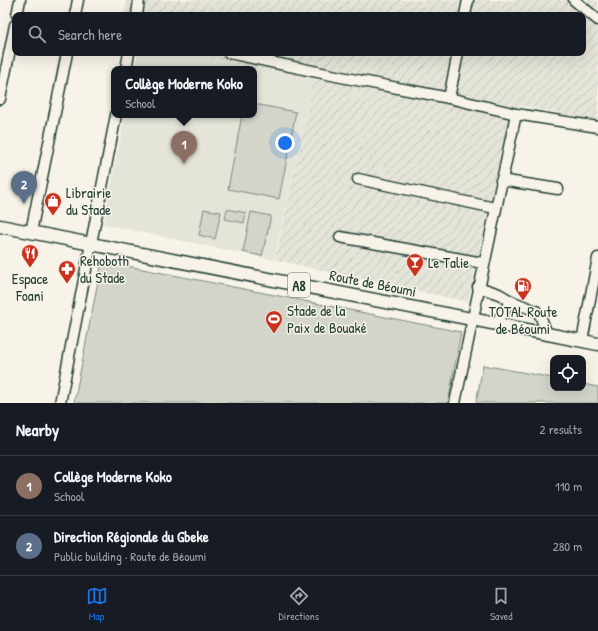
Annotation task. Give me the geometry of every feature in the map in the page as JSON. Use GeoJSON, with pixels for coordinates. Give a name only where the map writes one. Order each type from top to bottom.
{"type":"FeatureCollection","features":[{"type":"Feature","properties":{"kind":"main road","name":"Route de Béoumi"},"geometry":{"type":"LineString","coordinates":[[0,226],[598,344]]}},
{"type":"Feature","properties":{"kind":"street"},"geometry":{"type":"LineString","coordinates":[[18,12],[20,0]]}},
{"type":"Feature","properties":{"kind":"street"},"geometry":{"type":"LineString","coordinates":[[76,12],[78,0]]}},
{"type":"Feature","properties":{"kind":"street"},"geometry":{"type":"LineString","coordinates":[[137,12],[139,0]]}},
{"type":"Feature","properties":{"kind":"street"},"geometry":{"type":"LineString","coordinates":[[466,12],[468,0]]}},
{"type":"Feature","properties":{"kind":"street"},"geometry":{"type":"LineString","coordinates":[[574,0],[598,20]]}},
{"type":"Feature","properties":{"kind":"street"},"geometry":{"type":"LineString","coordinates":[[0,99],[12,39]]}},
{"type":"Feature","properties":{"kind":"street"},"geometry":{"type":"LineString","coordinates":[[31,232],[67,56]]}},
{"type":"Feature","properties":{"kind":"street"},"geometry":{"type":"LineString","coordinates":[[127,66],[128,56]]}},
{"type":"Feature","properties":{"kind":"street"},"geometry":{"type":"LineString","coordinates":[[243,56],[449,98],[516,114],[598,127]]}},
{"type":"Feature","properties":{"kind":"street"},"geometry":{"type":"LineString","coordinates":[[449,98],[457,56]]}},
{"type":"Feature","properties":{"kind":"street"},"geometry":{"type":"LineString","coordinates":[[455,403],[483,263],[516,114]]}},
{"type":"Feature","properties":{"kind":"street"},"geometry":{"type":"LineString","coordinates":[[60,403],[115,118]]}},
{"type":"Feature","properties":{"kind":"street"},"geometry":{"type":"LineString","coordinates":[[358,179],[495,208]]}},
{"type":"Feature","properties":{"kind":"street"},"geometry":{"type":"LineString","coordinates":[[501,180],[558,189]]}},
{"type":"Feature","properties":{"kind":"street"},"geometry":{"type":"LineString","coordinates":[[340,237],[483,263]]}},
{"type":"Feature","properties":{"kind":"street"},"geometry":{"type":"LineString","coordinates":[[582,341],[598,258]]}},
{"type":"Feature","properties":{"kind":"street"},"geometry":{"type":"LineString","coordinates":[[478,288],[499,294],[536,312],[540,315],[547,334]]}},
{"type":"Feature","properties":{"kind":"street"},"geometry":{"type":"LineString","coordinates":[[495,324],[511,301]]}},
{"type":"Feature","properties":{"kind":"shaded area"},"geometry":{"type":"Polygon","coordinates":[[[127,0],[595,0],[598,2],[598,121],[524,106],[511,108],[468,302],[275,260],[313,80],[257,68],[257,66],[247,66],[200,56],[586,56],[586,12],[125,12],[127,0]]]}},
{"type":"Feature","properties":{"kind":"shaded area"},"geometry":{"type":"Polygon","coordinates":[[[137,56],[200,56],[247,66],[135,66],[137,56]]]}},
{"type":"Feature","properties":{"kind":"shaded area"},"geometry":{"type":"Polygon","coordinates":[[[257,68],[313,80],[274,260],[103,224],[124,118],[257,118],[257,68]]]}},
{"type":"Feature","properties":{"kind":"shaded area"},"geometry":{"type":"Polygon","coordinates":[[[257,105],[296,112],[279,199],[228,189],[241,118],[257,118],[257,105]]]}},
{"type":"Feature","properties":{"kind":"shaded area"},"geometry":{"type":"Polygon","coordinates":[[[204,209],[221,212],[215,239],[199,235],[204,209]]]}},
{"type":"Feature","properties":{"kind":"shaded area"},"geometry":{"type":"Polygon","coordinates":[[[227,209],[246,213],[244,223],[225,219],[227,209]]]}},
{"type":"Feature","properties":{"kind":"shaded area"},"geometry":{"type":"Polygon","coordinates":[[[251,212],[271,216],[262,256],[243,252],[251,212]]]}},
{"type":"Feature","properties":{"kind":"shaded area","name":"Stade de la Paix de Bouaké"},"geometry":{"type":"Polygon","coordinates":[[[102,261],[461,332],[448,403],[74,403],[102,261]]]}},
{"type":"Feature","properties":{"kind":"shaded area"},"geometry":{"type":"Polygon","coordinates":[[[483,365],[550,377],[550,391],[586,391],[586,385],[598,387],[598,403],[476,403],[483,365]]]}},
{"type":"Feature","properties":{"kind":"place","name":"Collège Moderne Koko"},"geometry":{"type":"Point","coordinates":[184,164]}},
{"type":"Feature","properties":{"kind":"place","name":"Direction Régionale du Gbeke"},"geometry":{"type":"Point","coordinates":[24,204]}},
{"type":"Feature","properties":{"kind":"place","name":"Librairie du Stade"},"geometry":{"type":"Point","coordinates":[53,216]}},
{"type":"Feature","properties":{"kind":"place","name":"Espace Foani"},"geometry":{"type":"Point","coordinates":[30,268]}},
{"type":"Feature","properties":{"kind":"place","name":"Le Talie"},"geometry":{"type":"Point","coordinates":[415,277]}},
{"type":"Feature","properties":{"kind":"place","name":"Rehoboth du Stade"},"geometry":{"type":"Point","coordinates":[67,284]}},
{"type":"Feature","properties":{"kind":"place","name":"TOTAL Route de Béoumi"},"geometry":{"type":"Point","coordinates":[523,301]}},
{"type":"Feature","properties":{"kind":"place","name":"Stade de la Paix de Bouaké"},"geometry":{"type":"Point","coordinates":[274,334]}}]}
